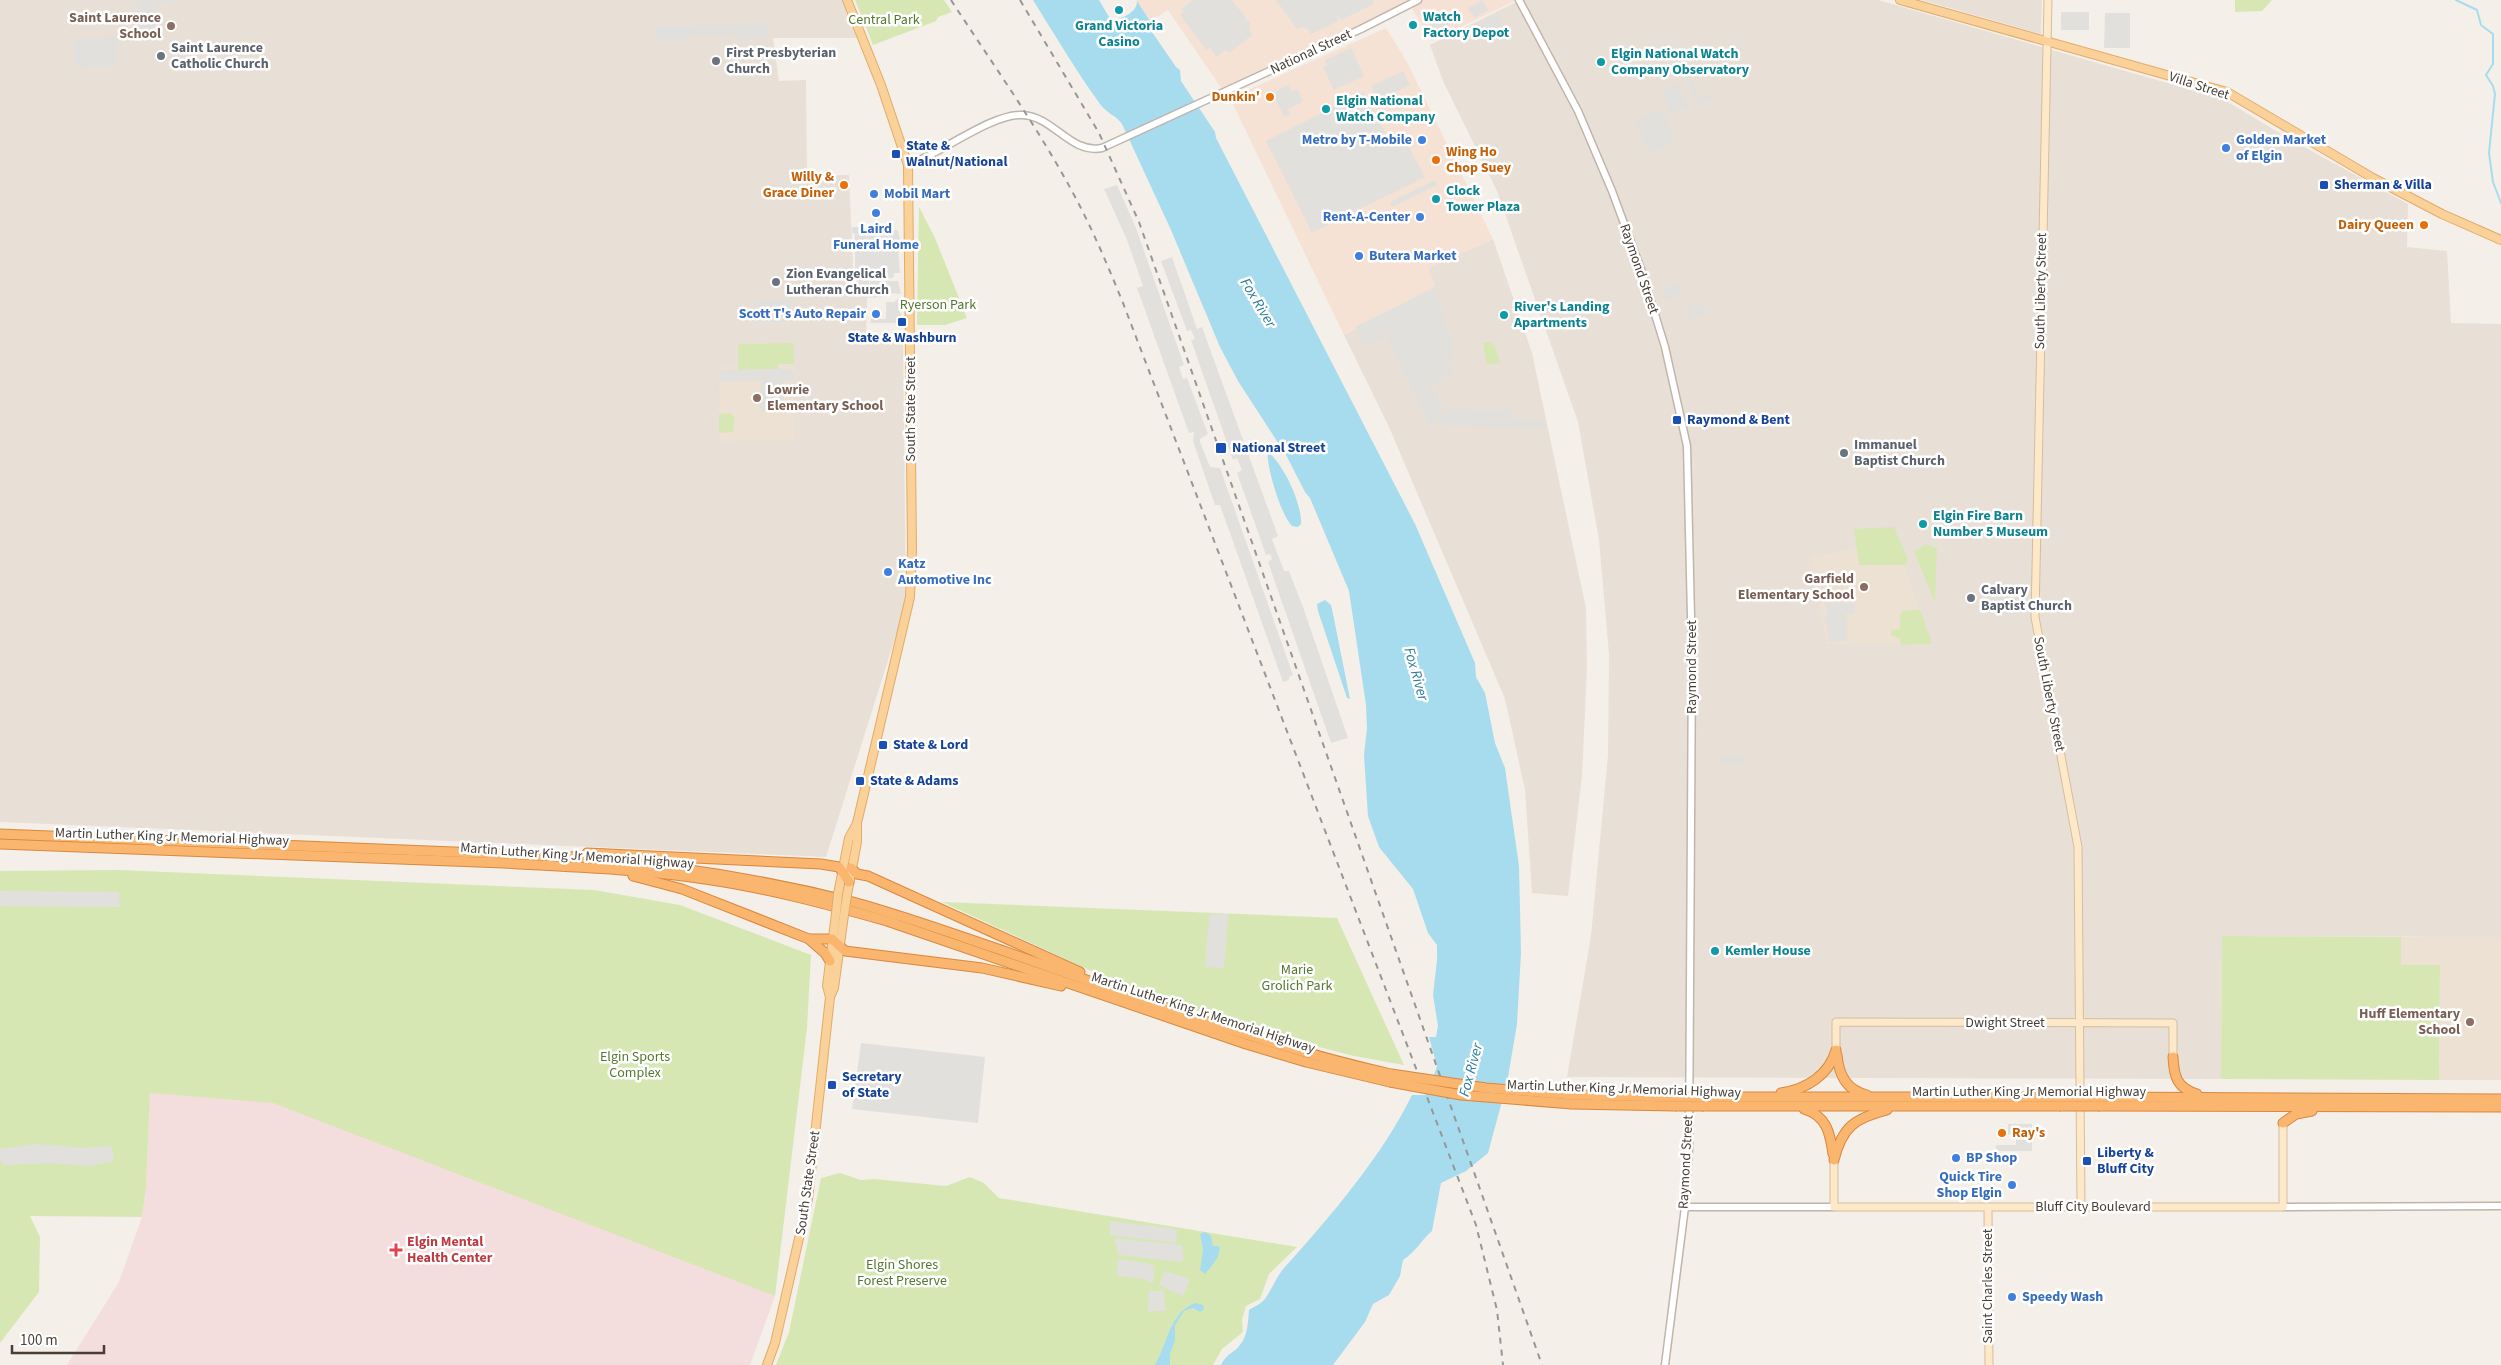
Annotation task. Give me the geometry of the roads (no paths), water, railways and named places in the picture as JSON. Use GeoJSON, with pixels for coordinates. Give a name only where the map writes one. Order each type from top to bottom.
{"type":"FeatureCollection","features":[{"type":"Feature","properties":{"kind":"highway","name":"Martin Luther King Jr Memorial Highway"},"geometry":{"type":"LineString","coordinates":[[0,834],[577,857],[647,863],[763,881],[895,914],[1284,1047],[1391,1078]]}},
{"type":"Feature","properties":{"kind":"highway","name":"Martin Luther King Jr Memorial Highway"},"geometry":{"type":"LineString","coordinates":[[0,844],[586,868],[706,879],[828,904],[887,921],[1306,1062],[1391,1078],[1486,1088],[1572,1100],[1675,1101],[1794,1106],[1913,1106],[1964,1101]]}},
{"type":"Feature","properties":{"kind":"highway"},"geometry":{"type":"LineString","coordinates":[[463,852],[616,853],[821,864],[839,867],[849,882]]}},
{"type":"Feature","properties":{"kind":"highway"},"geometry":{"type":"LineString","coordinates":[[851,868],[858,867],[866,871],[868,876],[1130,995]]}},
{"type":"Feature","properties":{"kind":"highway"},"geometry":{"type":"LineString","coordinates":[[586,868],[638,877],[682,889],[808,939],[825,953],[830,960]]}},
{"type":"Feature","properties":{"kind":"highway"},"geometry":{"type":"LineString","coordinates":[[808,939],[832,939],[845,951],[932,960],[1020,975],[1138,1007]]}},
{"type":"Feature","properties":{"kind":"highway"},"geometry":{"type":"LineString","coordinates":[[1759,1097],[1788,1092],[1812,1083],[1833,1062],[1836,1050]]}},
{"type":"Feature","properties":{"kind":"highway"},"geometry":{"type":"LineString","coordinates":[[1836,1050],[1844,1082],[1863,1094],[1878,1097]]}},
{"type":"Feature","properties":{"kind":"highway"},"geometry":{"type":"LineString","coordinates":[[2173,1057],[2174,1074],[2179,1085],[2187,1091],[2207,1097]]}},
{"type":"Feature","properties":{"kind":"highway","name":"Martin Luther King Jr Memorial Highway"},"geometry":{"type":"LineString","coordinates":[[1705,1102],[1759,1097],[1878,1097],[1964,1101],[2100,1101],[2501,1107]]}},
{"type":"Feature","properties":{"kind":"highway","name":"Martin Luther King Jr Memorial Highway"},"geometry":{"type":"LineString","coordinates":[[2100,1101],[2207,1097],[2501,1099]]}},
{"type":"Feature","properties":{"kind":"highway"},"geometry":{"type":"LineString","coordinates":[[1794,1106],[1812,1111],[1822,1118],[1831,1136],[1834,1160]]}},
{"type":"Feature","properties":{"kind":"highway"},"geometry":{"type":"LineString","coordinates":[[1834,1160],[1839,1141],[1847,1129],[1858,1120],[1872,1114],[1913,1106]]}},
{"type":"Feature","properties":{"kind":"highway"},"geometry":{"type":"LineString","coordinates":[[2283,1123],[2290,1116],[2301,1112],[2350,1111],[2372,1106]]}},
{"type":"Feature","properties":{"kind":"main road","name":"South State Street"},"geometry":{"type":"LineString","coordinates":[[767,1365],[776,1343],[808,1199],[830,998],[834,988],[851,868],[857,842],[857,823],[910,597],[911,331],[908,165],[881,85],[847,0]]}},
{"type":"Feature","properties":{"kind":"main road","name":"Villa Street"},"geometry":{"type":"LineString","coordinates":[[1900,0],[2227,92],[2373,178],[2442,214],[2501,240]]}},
{"type":"Feature","properties":{"kind":"main road","name":"South Liberty Street"},"geometry":{"type":"LineString","coordinates":[[2048,0],[2035,617],[2077,838],[2081,1207]]}},
{"type":"Feature","properties":{"kind":"main road","name":"South State Street"},"geometry":{"type":"LineString","coordinates":[[830,998],[827,986],[838,894],[849,838],[857,823]]}},
{"type":"Feature","properties":{"kind":"main road","name":"Dwight Street"},"geometry":{"type":"LineString","coordinates":[[1836,1050],[1836,1022],[2173,1023],[2173,1057]]}},
{"type":"Feature","properties":{"kind":"main road"},"geometry":{"type":"LineString","coordinates":[[2283,1123],[2283,1206]]}},
{"type":"Feature","properties":{"kind":"main road"},"geometry":{"type":"LineString","coordinates":[[1834,1160],[1834,1207]]}},
{"type":"Feature","properties":{"kind":"main road","name":"Bluff City Boulevard"},"geometry":{"type":"LineString","coordinates":[[1834,1207],[2283,1206]]}},
{"type":"Feature","properties":{"kind":"main road","name":"Saint Charles Street"},"geometry":{"type":"LineString","coordinates":[[1988,1208],[1989,1365]]}},
{"type":"Feature","properties":{"kind":"street","name":"National Street"},"geometry":{"type":"LineString","coordinates":[[908,165],[922,160],[999,120],[1015,115],[1040,118],[1085,148],[1102,148],[1361,29],[1418,0]]}},
{"type":"Feature","properties":{"kind":"street","name":"Raymond Street"},"geometry":{"type":"LineString","coordinates":[[1520,0],[1578,111],[1612,191],[1642,272],[1665,347],[1688,446],[1692,647],[1692,843],[1688,1148],[1685,1207],[1665,1365]]}},
{"type":"Feature","properties":{"kind":"street","name":"Bluff City Boulevard"},"geometry":{"type":"LineString","coordinates":[[2283,1206],[2501,1206]]}},
{"type":"Feature","properties":{"kind":"street","name":"Bluff City Boulevard"},"geometry":{"type":"LineString","coordinates":[[1685,1207],[1834,1207]]}},
{"type":"Feature","properties":{"kind":"water","name":"Fox River"},"geometry":{"type":"Polygon","coordinates":[[[1033,0],[1099,0],[1109,17],[1115,20],[1133,11],[1137,1],[1150,21],[1152,32],[1180,70],[1181,81],[1215,132],[1216,138],[1415,524],[1475,663],[1476,677],[1485,693],[1495,743],[1505,768],[1519,866],[1521,953],[1517,1024],[1507,1083],[1488,1153],[1466,1171],[1441,1183],[1432,1231],[1403,1260],[1400,1276],[1389,1295],[1373,1304],[1365,1322],[1333,1365],[1221,1365],[1243,1341],[1249,1310],[1265,1299],[1282,1271],[1355,1185],[1400,1118],[1412,1095],[1425,1095],[1429,1091],[1437,1066],[1429,1037],[1436,1037],[1438,1026],[1433,995],[1437,945],[1428,933],[1413,889],[1379,847],[1368,816],[1364,755],[1367,728],[1366,705],[1349,591],[1310,498],[1286,455],[1238,381],[1220,347],[1171,230],[1122,124],[1100,104],[1033,0]]]}},
{"type":"Feature","properties":{"kind":"water"},"geometry":{"type":"Polygon","coordinates":[[[1268,452],[1280,466],[1291,485],[1301,516],[1301,524],[1298,527],[1292,526],[1279,502],[1269,468],[1268,452]]]}},
{"type":"Feature","properties":{"kind":"water"},"geometry":{"type":"Polygon","coordinates":[[[1325,600],[1331,605],[1350,699],[1347,698],[1318,611],[1317,604],[1325,600]]]}},
{"type":"Feature","properties":{"kind":"water"},"geometry":{"type":"Polygon","coordinates":[[[1205,1232],[1211,1236],[1213,1246],[1219,1246],[1220,1250],[1215,1261],[1205,1274],[1200,1270],[1203,1250],[1200,1234],[1205,1232]]]}},
{"type":"Feature","properties":{"kind":"water"},"geometry":{"type":"Polygon","coordinates":[[[1195,1303],[1203,1305],[1204,1309],[1200,1312],[1193,1308],[1184,1311],[1175,1325],[1175,1340],[1170,1354],[1170,1365],[1155,1365],[1174,1321],[1186,1308],[1195,1303]]]}},
{"type":"Feature","properties":{"kind":"waterway"},"geometry":{"type":"LineString","coordinates":[[2456,0],[2477,10],[2481,25],[2493,34],[2493,64],[2486,75],[2493,86],[2495,94],[2489,153],[2493,182],[2501,203]]}},
{"type":"Feature","properties":{"kind":"railway"},"geometry":{"type":"LineString","coordinates":[[951,0],[1059,168],[1093,233],[1123,303],[1476,1225],[1497,1310],[1503,1365]]}},
{"type":"Feature","properties":{"kind":"railway"},"geometry":{"type":"LineString","coordinates":[[1020,0],[1099,133],[1139,222],[1542,1365]]}},
{"type":"Feature","properties":{"kind":"place","name":"Grand Victoria Casino"},"geometry":{"type":"Point","coordinates":[1119,10]}},
{"type":"Feature","properties":{"kind":"place","name":"Watch Factory Depot"},"geometry":{"type":"Point","coordinates":[1413,25]}},
{"type":"Feature","properties":{"kind":"place","name":"Saint Laurence School"},"geometry":{"type":"Point","coordinates":[171,26]}},
{"type":"Feature","properties":{"kind":"place","name":"Saint Laurence Catholic Church"},"geometry":{"type":"Point","coordinates":[161,56]}},
{"type":"Feature","properties":{"kind":"place","name":"First Presbyterian Church"},"geometry":{"type":"Point","coordinates":[716,61]}},
{"type":"Feature","properties":{"kind":"place","name":"Elgin National Watch Company Observatory"},"geometry":{"type":"Point","coordinates":[1601,62]}},
{"type":"Feature","properties":{"kind":"place","name":"Dunkin'"},"geometry":{"type":"Point","coordinates":[1270,97]}},
{"type":"Feature","properties":{"kind":"place","name":"Elgin National Watch Company"},"geometry":{"type":"Point","coordinates":[1326,109]}},
{"type":"Feature","properties":{"kind":"place","name":"Metro by T-Mobile"},"geometry":{"type":"Point","coordinates":[1422,140]}},
{"type":"Feature","properties":{"kind":"place","name":"Golden Market of Elgin"},"geometry":{"type":"Point","coordinates":[2226,148]}},
{"type":"Feature","properties":{"kind":"place","name":"State & Walnut/National"},"geometry":{"type":"Point","coordinates":[896,154]}},
{"type":"Feature","properties":{"kind":"place","name":"Wing Ho Chop Suey"},"geometry":{"type":"Point","coordinates":[1436,160]}},
{"type":"Feature","properties":{"kind":"place","name":"Willy & Grace Diner"},"geometry":{"type":"Point","coordinates":[844,185]}},
{"type":"Feature","properties":{"kind":"place","name":"Sherman & Villa"},"geometry":{"type":"Point","coordinates":[2324,185]}},
{"type":"Feature","properties":{"kind":"place","name":"Mobil Mart"},"geometry":{"type":"Point","coordinates":[874,194]}},
{"type":"Feature","properties":{"kind":"place","name":"Clock Tower Plaza"},"geometry":{"type":"Point","coordinates":[1436,199]}},
{"type":"Feature","properties":{"kind":"place","name":"Laird Funeral Home"},"geometry":{"type":"Point","coordinates":[876,213]}},
{"type":"Feature","properties":{"kind":"place","name":"Rent-A-Center"},"geometry":{"type":"Point","coordinates":[1420,217]}},
{"type":"Feature","properties":{"kind":"place","name":"Dairy Queen"},"geometry":{"type":"Point","coordinates":[2424,225]}},
{"type":"Feature","properties":{"kind":"place","name":"Butera Market"},"geometry":{"type":"Point","coordinates":[1359,256]}},
{"type":"Feature","properties":{"kind":"place","name":"Zion Evangelical Lutheran Church"},"geometry":{"type":"Point","coordinates":[776,282]}},
{"type":"Feature","properties":{"kind":"place","name":"Scott T's Auto Repair"},"geometry":{"type":"Point","coordinates":[876,314]}},
{"type":"Feature","properties":{"kind":"place","name":"River's Landing Apartments"},"geometry":{"type":"Point","coordinates":[1504,315]}},
{"type":"Feature","properties":{"kind":"place","name":"State & Washburn"},"geometry":{"type":"Point","coordinates":[902,322]}},
{"type":"Feature","properties":{"kind":"place","name":"Lowrie Elementary School"},"geometry":{"type":"Point","coordinates":[757,398]}},
{"type":"Feature","properties":{"kind":"place","name":"Raymond & Bent"},"geometry":{"type":"Point","coordinates":[1677,420]}},
{"type":"Feature","properties":{"kind":"place","name":"National Street"},"geometry":{"type":"Point","coordinates":[1221,448]}},
{"type":"Feature","properties":{"kind":"place","name":"Immanuel Baptist Church"},"geometry":{"type":"Point","coordinates":[1844,453]}},
{"type":"Feature","properties":{"kind":"place","name":"Elgin Fire Barn Number 5 Museum"},"geometry":{"type":"Point","coordinates":[1923,524]}},
{"type":"Feature","properties":{"kind":"place","name":"Katz Automotive Inc"},"geometry":{"type":"Point","coordinates":[888,572]}},
{"type":"Feature","properties":{"kind":"place","name":"Garfield Elementary School"},"geometry":{"type":"Point","coordinates":[1864,587]}},
{"type":"Feature","properties":{"kind":"place","name":"Calvary Baptist Church"},"geometry":{"type":"Point","coordinates":[1971,598]}},
{"type":"Feature","properties":{"kind":"place","name":"State & Lord"},"geometry":{"type":"Point","coordinates":[883,745]}},
{"type":"Feature","properties":{"kind":"place","name":"State & Adams"},"geometry":{"type":"Point","coordinates":[860,781]}},
{"type":"Feature","properties":{"kind":"place","name":"Kemler House"},"geometry":{"type":"Point","coordinates":[1715,951]}},
{"type":"Feature","properties":{"kind":"place","name":"Huff Elementary School"},"geometry":{"type":"Point","coordinates":[2470,1022]}},
{"type":"Feature","properties":{"kind":"place","name":"Secretary of State"},"geometry":{"type":"Point","coordinates":[832,1085]}},
{"type":"Feature","properties":{"kind":"place","name":"Ray's"},"geometry":{"type":"Point","coordinates":[2002,1133]}},
{"type":"Feature","properties":{"kind":"place","name":"BP Shop"},"geometry":{"type":"Point","coordinates":[1956,1158]}},
{"type":"Feature","properties":{"kind":"place","name":"Liberty & Bluff City"},"geometry":{"type":"Point","coordinates":[2087,1161]}},
{"type":"Feature","properties":{"kind":"place","name":"Quick Tire Shop Elgin"},"geometry":{"type":"Point","coordinates":[2012,1185]}},
{"type":"Feature","properties":{"kind":"place","name":"Elgin Mental Health Center"},"geometry":{"type":"Point","coordinates":[396,1250]}},
{"type":"Feature","properties":{"kind":"place","name":"Speedy Wash"},"geometry":{"type":"Point","coordinates":[2012,1297]}},
{"type":"Feature","properties":{"kind":"park label","name":"Central Park"},"geometry":{"type":"Point","coordinates":[884,20]}},
{"type":"Feature","properties":{"kind":"park label","name":"Ryerson Park"},"geometry":{"type":"Point","coordinates":[938,305]}},
{"type":"Feature","properties":{"kind":"park label","name":"Marie Grolich Park"},"geometry":{"type":"Point","coordinates":[1297,978]}},
{"type":"Feature","properties":{"kind":"park label","name":"Elgin Sports Complex"},"geometry":{"type":"Point","coordinates":[635,1066]}},
{"type":"Feature","properties":{"kind":"park label","name":"Elgin Shores Forest Preserve"},"geometry":{"type":"Point","coordinates":[902,1274]}}]}
